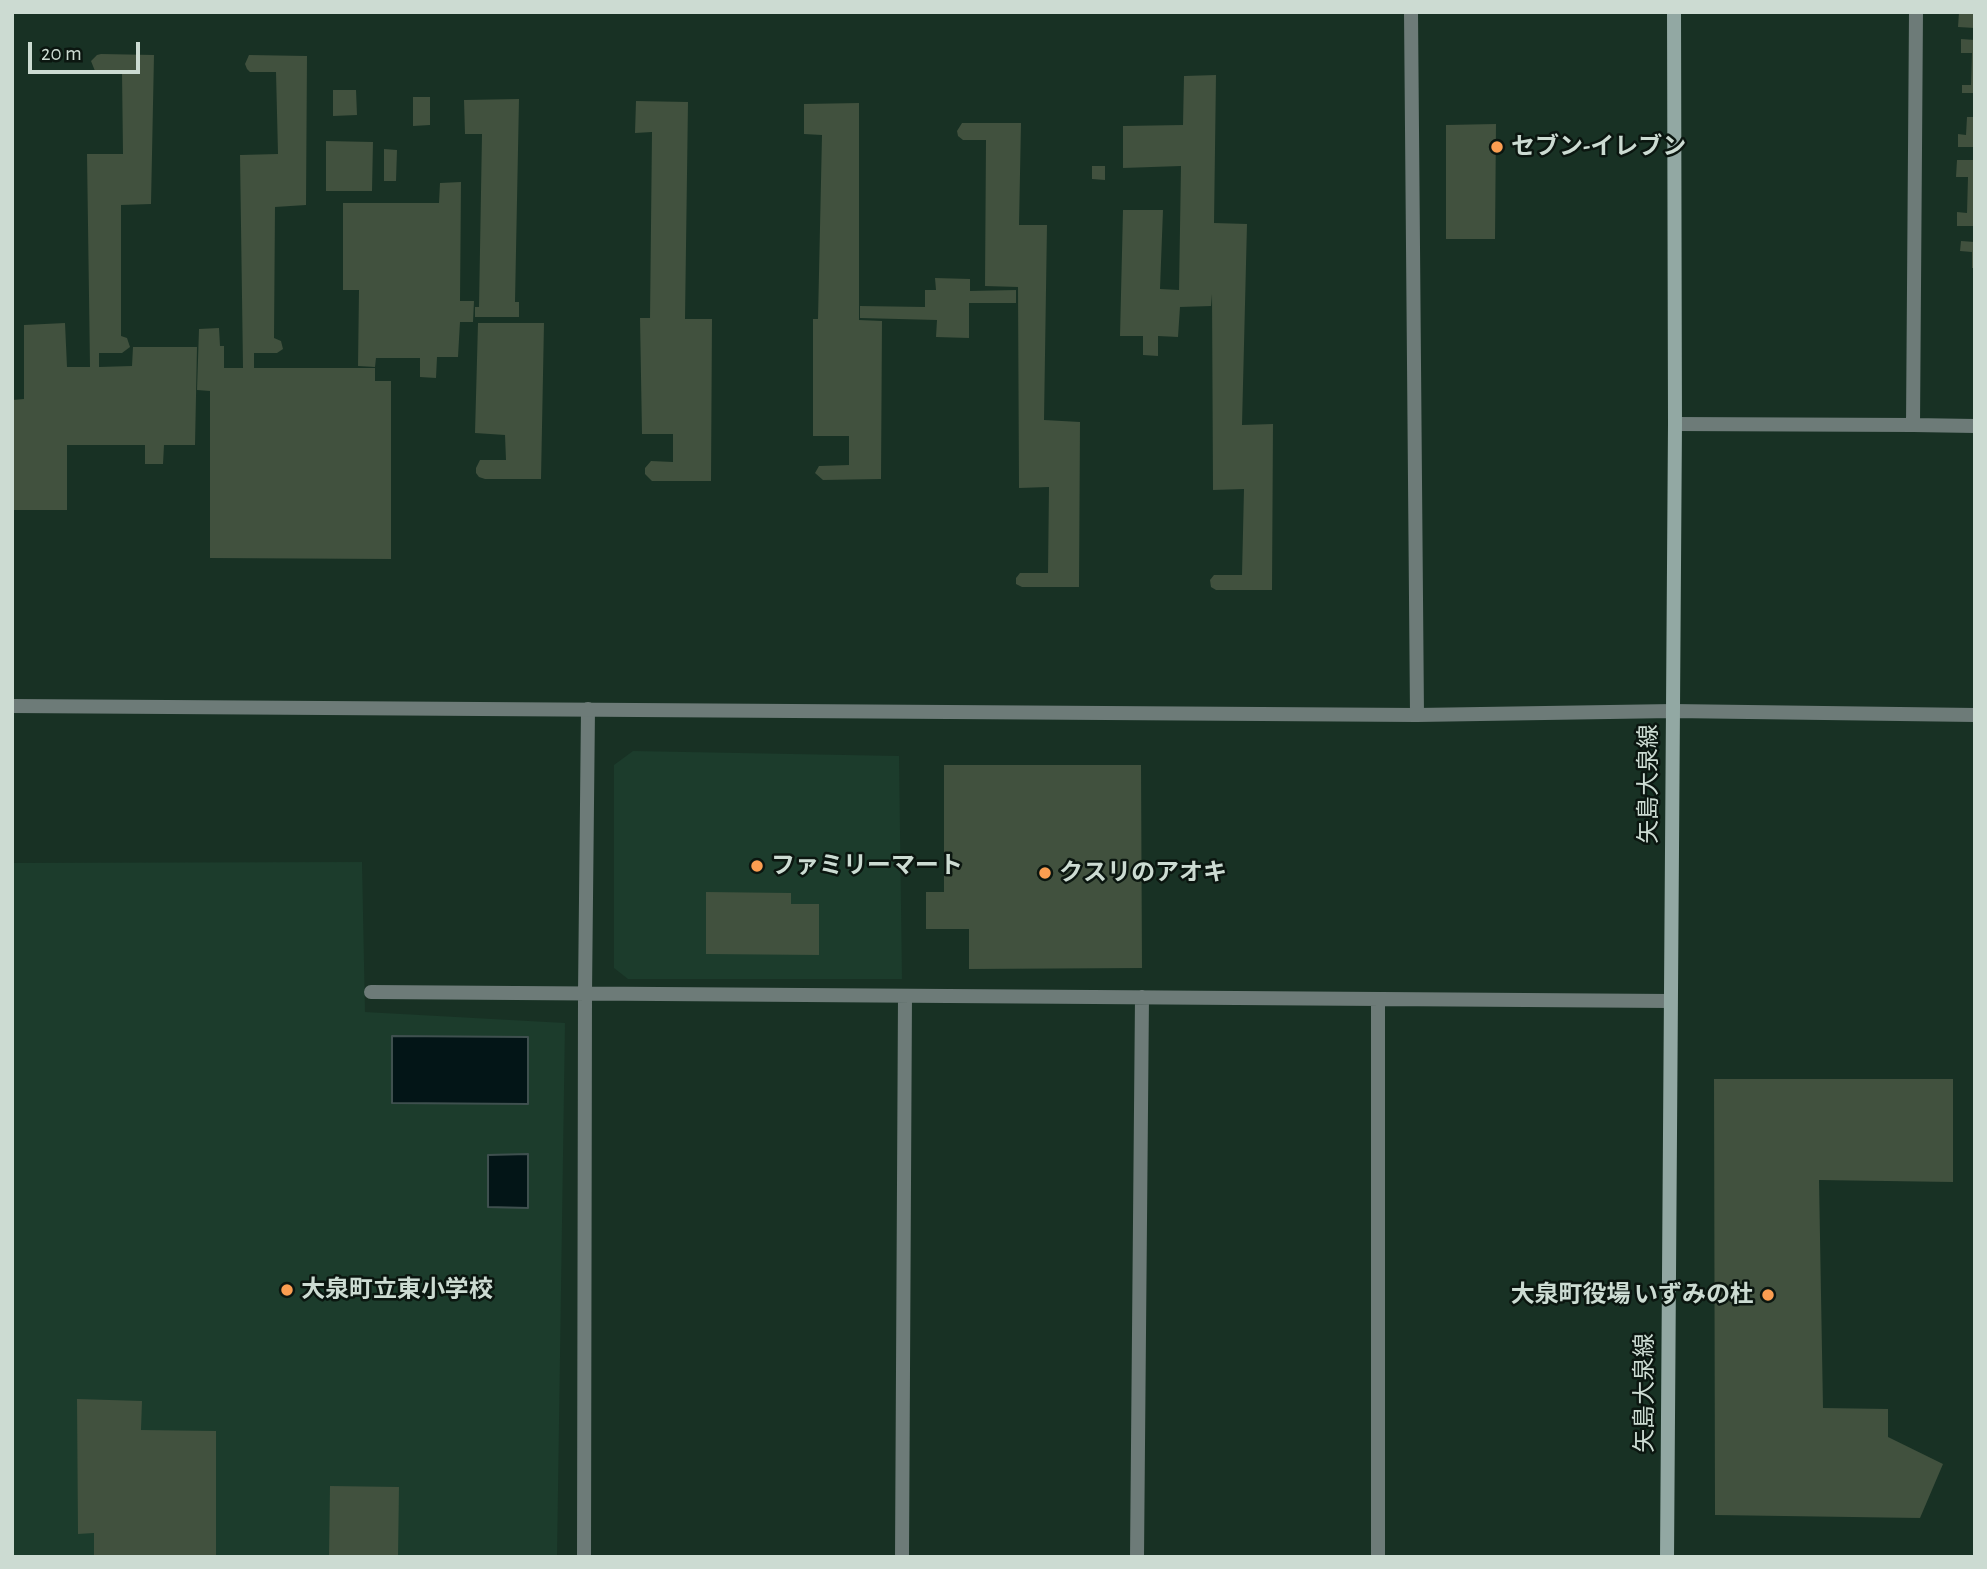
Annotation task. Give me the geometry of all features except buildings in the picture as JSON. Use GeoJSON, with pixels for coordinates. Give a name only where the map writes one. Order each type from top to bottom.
{"type":"FeatureCollection","features":[{"type":"Feature","properties":{"kind":"main road","name":"矢島大泉線"},"geometry":{"type":"LineString","coordinates":[[1667,1557],[1675,424],[1674,12]]}},
{"type":"Feature","properties":{"kind":"street"},"geometry":{"type":"LineString","coordinates":[[1411,12],[1417,715]]}},
{"type":"Feature","properties":{"kind":"street"},"geometry":{"type":"LineString","coordinates":[[1913,425],[1916,12]]}},
{"type":"Feature","properties":{"kind":"street"},"geometry":{"type":"LineString","coordinates":[[1675,424],[1975,426]]}},
{"type":"Feature","properties":{"kind":"street"},"geometry":{"type":"LineString","coordinates":[[12,706],[1417,715],[1673,711],[1975,715]]}},
{"type":"Feature","properties":{"kind":"street"},"geometry":{"type":"LineString","coordinates":[[584,1557],[588,709]]}},
{"type":"Feature","properties":{"kind":"street"},"geometry":{"type":"LineString","coordinates":[[370,992],[1670,1001]]}},
{"type":"Feature","properties":{"kind":"street"},"geometry":{"type":"LineString","coordinates":[[902,1557],[905,996]]}},
{"type":"Feature","properties":{"kind":"street"},"geometry":{"type":"LineString","coordinates":[[1137,1557],[1142,998]]}},
{"type":"Feature","properties":{"kind":"street"},"geometry":{"type":"LineString","coordinates":[[1378,999],[1378,1557]]}},
{"type":"Feature","properties":{"kind":"shaded area","name":"ファミリーマート"},"geometry":{"type":"Polygon","coordinates":[[[633,751],[899,756],[902,979],[628,979],[614,968],[614,765],[633,751]]]}},
{"type":"Feature","properties":{"kind":"shaded area","name":"大泉町立東小学校"},"geometry":{"type":"Polygon","coordinates":[[[362,862],[365,1012],[565,1023],[557,1557],[12,1557],[12,863],[362,862]]]}},
{"type":"Feature","properties":{"kind":"shaded area"},"geometry":{"type":"Polygon","coordinates":[[[392,1036],[528,1037],[528,1104],[392,1103],[392,1036]]]}},
{"type":"Feature","properties":{"kind":"shaded area"},"geometry":{"type":"Polygon","coordinates":[[[528,1154],[528,1208],[488,1207],[488,1155],[528,1154]]]}},
{"type":"Feature","properties":{"kind":"place","name":"セブン-イレブン"},"geometry":{"type":"Point","coordinates":[1497,147]}},
{"type":"Feature","properties":{"kind":"place","name":"ファミリーマート"},"geometry":{"type":"Point","coordinates":[757,866]}},
{"type":"Feature","properties":{"kind":"place","name":"クスリのアオキ"},"geometry":{"type":"Point","coordinates":[1045,873]}},
{"type":"Feature","properties":{"kind":"place","name":"大泉町立東小学校"},"geometry":{"type":"Point","coordinates":[287,1290]}},
{"type":"Feature","properties":{"kind":"place","name":"大泉町役場 いずみの杜"},"geometry":{"type":"Point","coordinates":[1768,1295]}}]}
